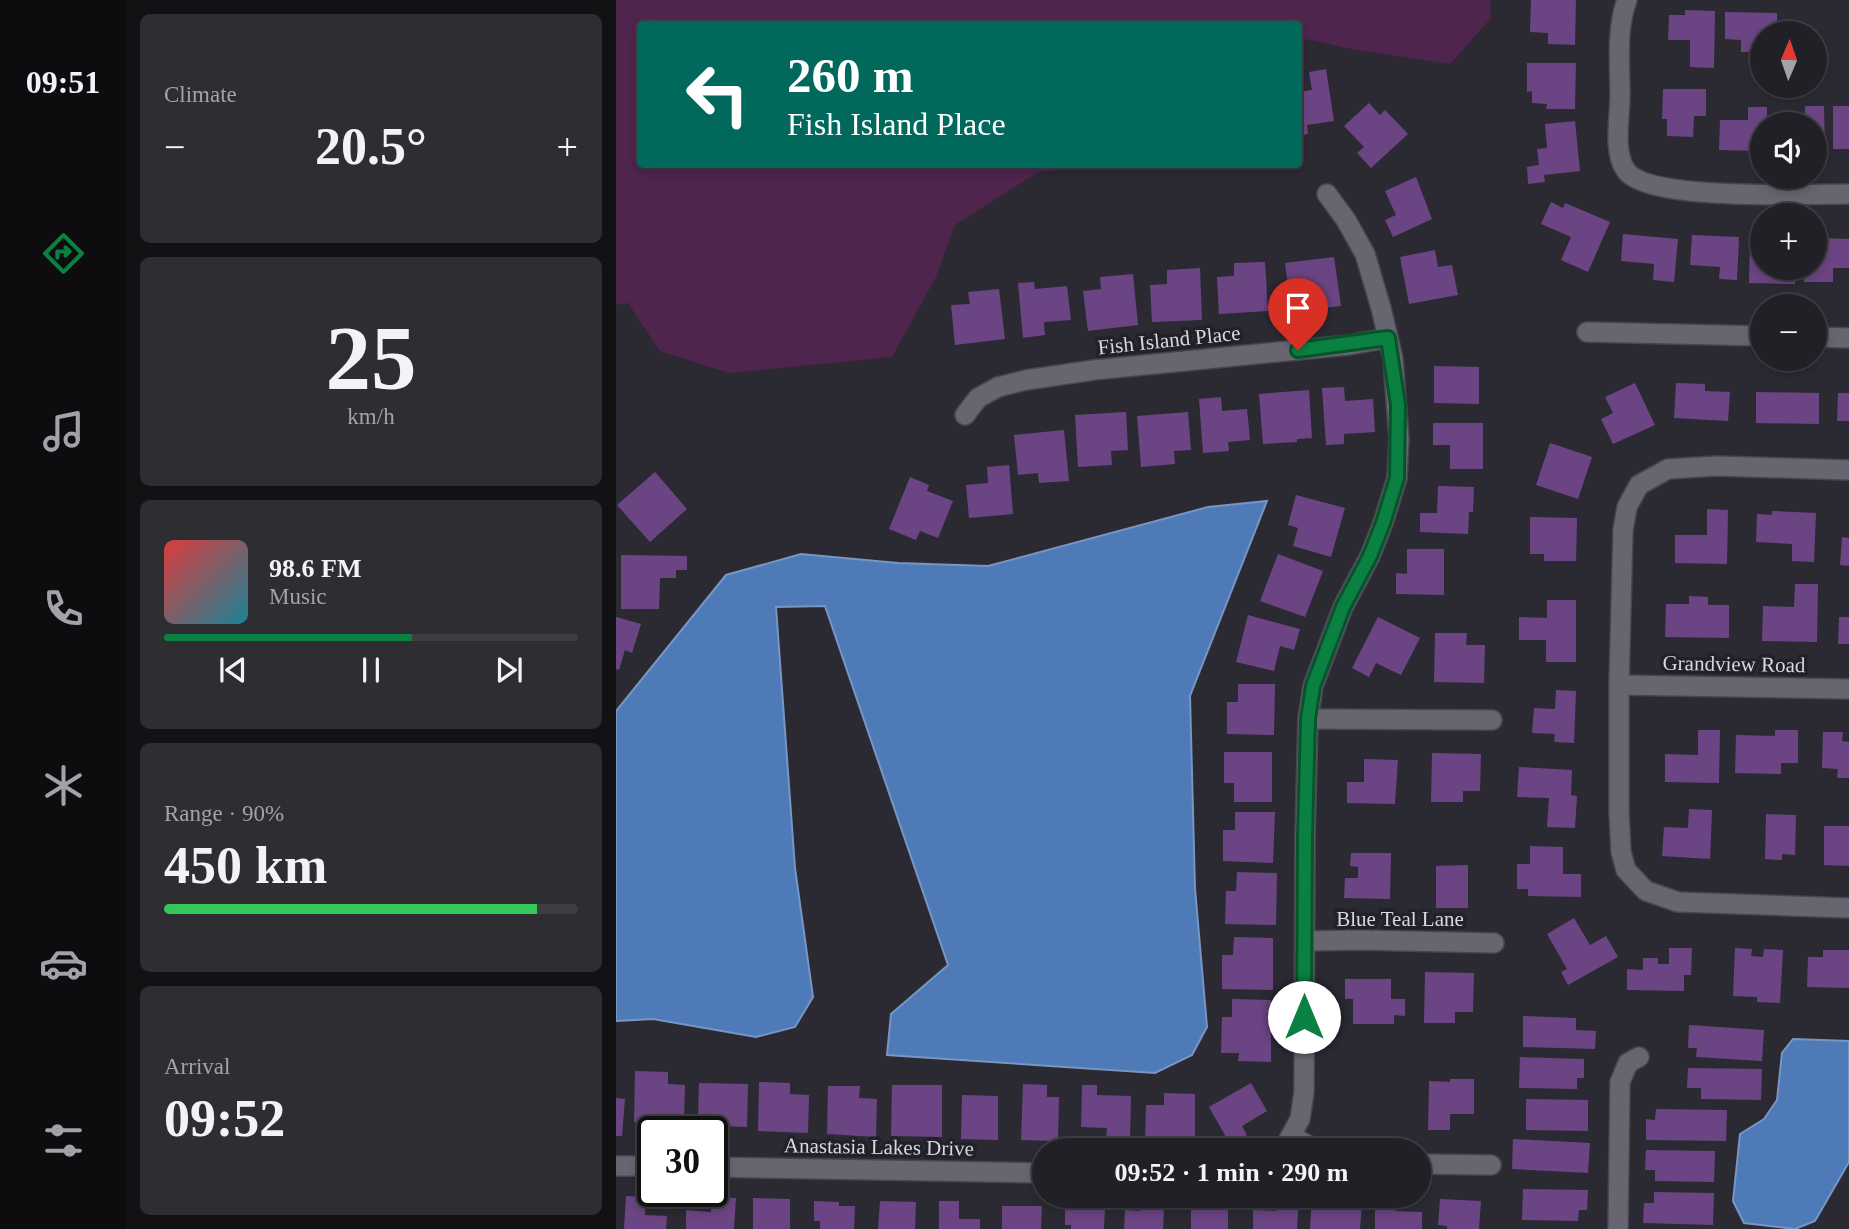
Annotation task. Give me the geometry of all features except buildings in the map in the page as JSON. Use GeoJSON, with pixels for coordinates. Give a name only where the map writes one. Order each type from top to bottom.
{"type":"FeatureCollection","features":[{"type":"Feature","properties":{"kind":"street"},"geometry":{"type":"LineString","coordinates":[[1627,0],[1622,13],[1620,48],[1619,152],[1625,171],[1644,184],[1679,191],[1849,194]]}},
{"type":"Feature","properties":{"kind":"street"},"geometry":{"type":"LineString","coordinates":[[1290,1138],[1300,1119],[1304,1092],[1308,719],[1313,686],[1343,607],[1370,556],[1397,478],[1398,405],[1388,338],[1365,254],[1346,220],[1326,194]]}},
{"type":"Feature","properties":{"kind":"street"},"geometry":{"type":"LineString","coordinates":[[1587,332],[1750,336]]}},
{"type":"Feature","properties":{"kind":"street"},"geometry":{"type":"LineString","coordinates":[[1827,337],[1849,338]]}},
{"type":"Feature","properties":{"kind":"street","name":"Fish Island Place"},"geometry":{"type":"LineString","coordinates":[[965,415],[978,398],[998,387],[1026,380],[1094,370],[1349,345],[1388,338]]}},
{"type":"Feature","properties":{"kind":"street"},"geometry":{"type":"LineString","coordinates":[[1849,470],[1717,466],[1668,469],[1639,485],[1627,507],[1623,530],[1619,685],[1621,852],[1626,870],[1646,891],[1678,902],[1849,908]]}},
{"type":"Feature","properties":{"kind":"street","name":"Grandview Road"},"geometry":{"type":"LineString","coordinates":[[1619,685],[1849,689]]}},
{"type":"Feature","properties":{"kind":"street"},"geometry":{"type":"LineString","coordinates":[[1308,719],[1492,720]]}},
{"type":"Feature","properties":{"kind":"street","name":"Blue Teal Lane"},"geometry":{"type":"LineString","coordinates":[[1305,942],[1359,940],[1494,943]]}},
{"type":"Feature","properties":{"kind":"street"},"geometry":{"type":"LineString","coordinates":[[1618,1229],[1620,1082],[1628,1063],[1639,1057]]}},
{"type":"Feature","properties":{"kind":"street"},"geometry":{"type":"LineString","coordinates":[[1431,1164],[1490,1165]]}},
{"type":"Feature","properties":{"kind":"street"},"geometry":{"type":"LineString","coordinates":[[616,1166],[637,1166]]}},
{"type":"Feature","properties":{"kind":"street","name":"Anastasia Lakes Drive"},"geometry":{"type":"LineString","coordinates":[[728,1167],[1032,1173]]}},
{"type":"Feature","properties":{"kind":"shaded area"},"geometry":{"type":"Polygon","coordinates":[[[616,0],[1490,0],[1491,18],[1450,64],[1356,50],[1306,39],[1302,42],[1302,21],[637,21],[637,168],[1076,168],[1038,172],[955,225],[936,277],[892,357],[729,373],[660,351],[628,303],[616,305],[616,0]]]}},
{"type":"Feature","properties":{"kind":"water"},"geometry":{"type":"Polygon","coordinates":[[[1267,501],[1190,696],[1195,888],[1207,1027],[1192,1055],[1155,1073],[887,1055],[891,1014],[948,965],[825,606],[776,607],[795,868],[813,997],[795,1027],[756,1037],[653,1019],[616,1021],[616,711],[726,575],[801,554],[898,563],[988,566],[1208,507],[1267,501]]]}},
{"type":"Feature","properties":{"kind":"water"},"geometry":{"type":"Polygon","coordinates":[[[1793,1039],[1849,1041],[1849,1162],[1815,1221],[1795,1229],[1744,1223],[1733,1201],[1740,1134],[1764,1119],[1777,1100],[1782,1053],[1793,1039]]]}},
{"type":"Feature","properties":{"kind":"route"},"geometry":{"type":"LineString","coordinates":[[1298,350],[1388,338],[1393,359],[1399,439],[1397,478],[1383,523],[1370,556],[1343,607],[1313,686],[1308,719],[1304,1017]]}}]}
